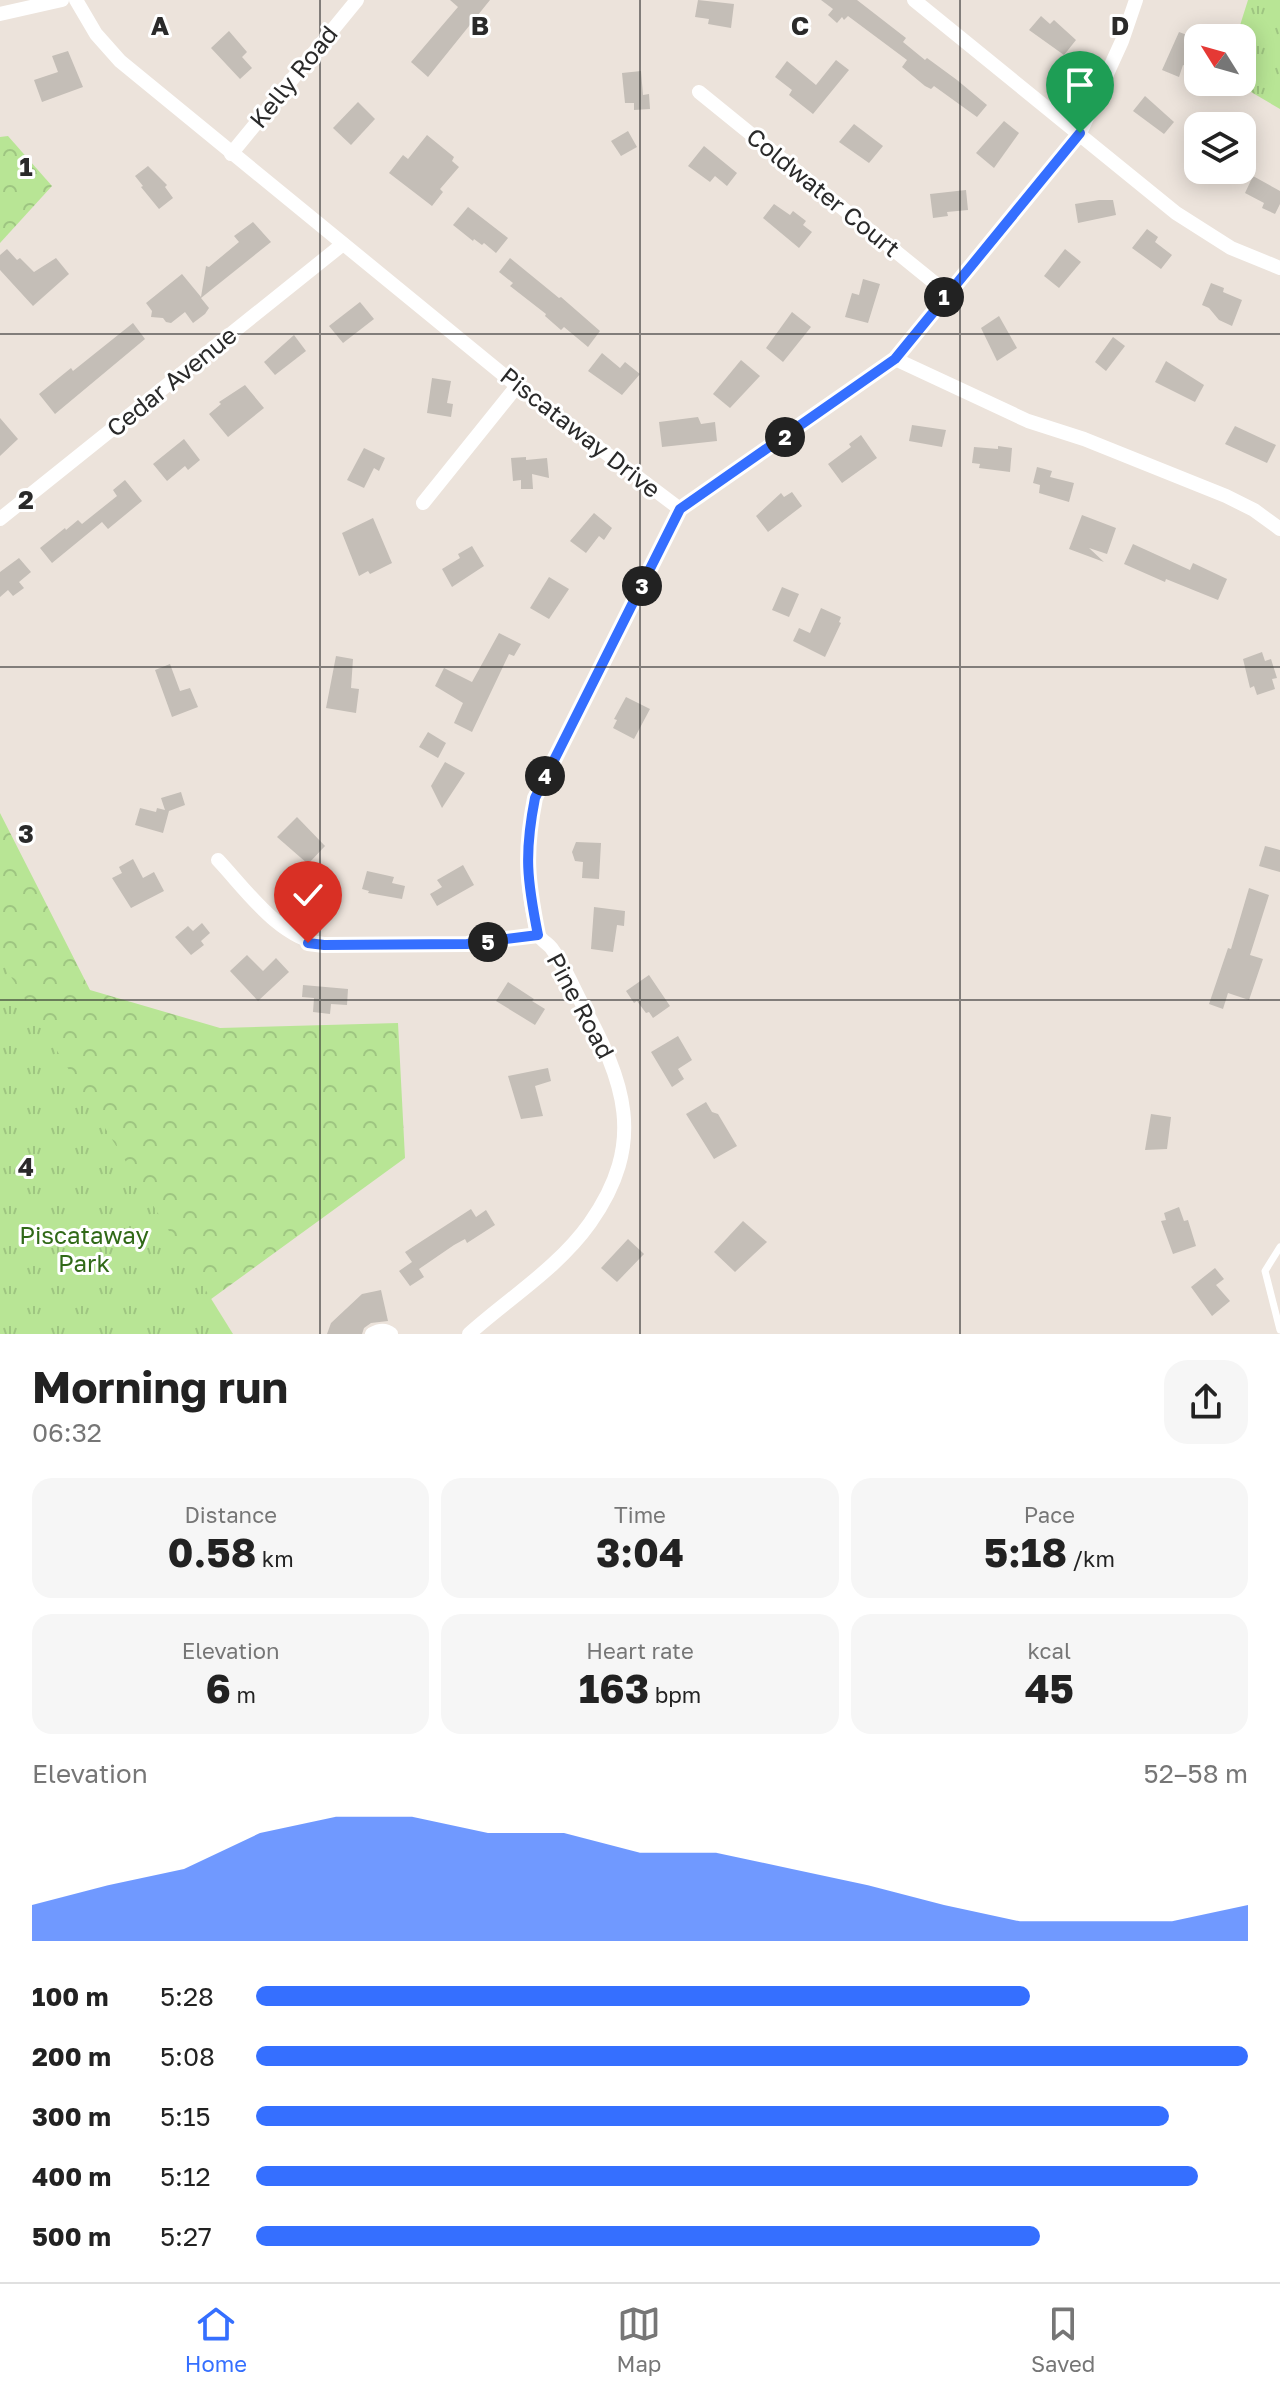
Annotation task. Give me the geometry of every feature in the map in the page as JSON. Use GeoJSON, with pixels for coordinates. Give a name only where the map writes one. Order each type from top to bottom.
{"type":"FeatureCollection","features":[{"type":"Feature","properties":{"kind":"street"},"geometry":{"type":"LineString","coordinates":[[0,14],[62,0]]}},
{"type":"Feature","properties":{"kind":"street","name":"Piscataway Drive"},"geometry":{"type":"LineString","coordinates":[[76,0],[96,34],[120,61],[517,386],[680,509],[895,359],[1080,133],[1122,41],[1136,0]]}},
{"type":"Feature","properties":{"kind":"street","name":"Kelly Road"},"geometry":{"type":"LineString","coordinates":[[231,154],[357,0]]}},
{"type":"Feature","properties":{"kind":"street"},"geometry":{"type":"LineString","coordinates":[[914,0],[1176,213],[1244,255],[1280,268]]}},
{"type":"Feature","properties":{"kind":"street","name":"Coldwater Court"},"geometry":{"type":"LineString","coordinates":[[699,92],[947,293]]}},
{"type":"Feature","properties":{"kind":"street","name":"Cedar Avenue"},"geometry":{"type":"LineString","coordinates":[[0,519],[343,244]]}},
{"type":"Feature","properties":{"kind":"street"},"geometry":{"type":"LineString","coordinates":[[895,359],[1028,421],[1084,439],[1226,496],[1254,510],[1280,529]]}},
{"type":"Feature","properties":{"kind":"street"},"geometry":{"type":"LineString","coordinates":[[423,503],[517,386]]}},
{"type":"Feature","properties":{"kind":"street","name":"Pine Road"},"geometry":{"type":"LineString","coordinates":[[469,1334],[547,1270],[582,1234],[611,1189],[625,1141],[624,1107],[598,1034],[551,947],[538,935],[527,873],[527,839],[535,798],[680,509]]}},
{"type":"Feature","properties":{"kind":"street"},"geometry":{"type":"LineString","coordinates":[[218,860],[277,923],[308,943],[467,944],[538,935]]}},
{"type":"Feature","properties":{"kind":"street"},"geometry":{"type":"LineString","coordinates":[[372,1334],[378,1330],[391,1334]]}},
{"type":"Feature","properties":{"kind":"lane"},"geometry":{"type":"LineString","coordinates":[[1280,1247],[1265,1271],[1280,1330]]}},
{"type":"Feature","properties":{"kind":"green space"},"geometry":{"type":"Polygon","coordinates":[[[1248,0],[1280,0],[1280,109],[1256,95],[1256,24],[1240,24],[1248,0]]]}},
{"type":"Feature","properties":{"kind":"green space"},"geometry":{"type":"Polygon","coordinates":[[[8,136],[52,186],[0,243],[0,137],[8,136]]]}},
{"type":"Feature","properties":{"kind":"green space"},"geometry":{"type":"Polygon","coordinates":[[[0,813],[90,990],[220,1028],[398,1023],[405,1158],[207,1302],[0,1334],[0,813]]]}},
{"type":"Feature","properties":{"kind":"green space","name":"Piscataway Park"},"geometry":{"type":"Polygon","coordinates":[[[0,959],[233,1334],[0,1334],[0,959]]]}},
{"type":"Feature","properties":{"kind":"building"},"geometry":{"type":"Polygon","coordinates":[[[450,0],[490,0],[428,77],[411,62],[458,7],[450,0]]]}},
{"type":"Feature","properties":{"kind":"building"},"geometry":{"type":"Polygon","coordinates":[[[698,0],[734,4],[731,28],[708,24],[709,19],[695,17],[698,0]]]}},
{"type":"Feature","properties":{"kind":"building"},"geometry":{"type":"Polygon","coordinates":[[[821,0],[857,0],[906,38],[903,42],[925,60],[927,58],[987,105],[977,117],[934,86],[931,89],[925,86],[902,67],[907,60],[848,16],[837,23],[828,15],[833,9],[821,0]]]}},
{"type":"Feature","properties":{"kind":"building"},"geometry":{"type":"Polygon","coordinates":[[[1041,16],[1050,24],[1054,20],[1076,40],[1064,55],[1029,30],[1041,16]]]}},
{"type":"Feature","properties":{"kind":"building"},"geometry":{"type":"Polygon","coordinates":[[[229,31],[247,52],[242,57],[252,68],[240,79],[211,48],[229,31]]]}},
{"type":"Feature","properties":{"kind":"building"},"geometry":{"type":"Polygon","coordinates":[[[1179,32],[1184,34],[1184,65],[1179,77],[1162,70],[1179,32]]]}},
{"type":"Feature","properties":{"kind":"building"},"geometry":{"type":"Polygon","coordinates":[[[68,51],[83,87],[42,102],[34,80],[58,72],[52,56],[68,51]]]}},
{"type":"Feature","properties":{"kind":"building"},"geometry":{"type":"Polygon","coordinates":[[[836,60],[849,70],[813,114],[789,95],[792,90],[775,77],[787,61],[816,85],[836,60]]]}},
{"type":"Feature","properties":{"kind":"building"},"geometry":{"type":"Polygon","coordinates":[[[641,71],[643,95],[649,94],[650,109],[634,110],[634,103],[625,103],[622,73],[641,71]]]}},
{"type":"Feature","properties":{"kind":"building"},"geometry":{"type":"Polygon","coordinates":[[[1145,96],[1174,122],[1164,134],[1133,111],[1145,96]]]}},
{"type":"Feature","properties":{"kind":"building"},"geometry":{"type":"Polygon","coordinates":[[[358,102],[375,119],[351,145],[333,128],[358,102]]]}},
{"type":"Feature","properties":{"kind":"building"},"geometry":{"type":"Polygon","coordinates":[[[1004,121],[1019,133],[994,168],[976,153],[1004,121]]]}},
{"type":"Feature","properties":{"kind":"building"},"geometry":{"type":"Polygon","coordinates":[[[854,124],[883,146],[869,163],[839,142],[854,124]]]}},
{"type":"Feature","properties":{"kind":"building"},"geometry":{"type":"Polygon","coordinates":[[[628,131],[637,147],[621,156],[611,141],[628,131]]]}},
{"type":"Feature","properties":{"kind":"building"},"geometry":{"type":"Polygon","coordinates":[[[427,135],[454,157],[452,161],[459,167],[440,189],[443,192],[432,206],[389,173],[403,155],[408,159],[427,135]]]}},
{"type":"Feature","properties":{"kind":"building"},"geometry":{"type":"Polygon","coordinates":[[[704,146],[737,173],[727,186],[715,176],[710,182],[688,166],[704,146]]]}},
{"type":"Feature","properties":{"kind":"building"},"geometry":{"type":"Polygon","coordinates":[[[148,166],[167,185],[165,187],[173,198],[159,209],[135,176],[148,166]]]}},
{"type":"Feature","properties":{"kind":"building"},"geometry":{"type":"Polygon","coordinates":[[[1256,178],[1280,191],[1280,204],[1275,214],[1262,208],[1264,203],[1245,193],[1249,184],[1256,184],[1256,178]]]}},
{"type":"Feature","properties":{"kind":"building"},"geometry":{"type":"Polygon","coordinates":[[[966,190],[968,210],[947,212],[948,216],[933,218],[930,194],[966,190]]]}},
{"type":"Feature","properties":{"kind":"building"},"geometry":{"type":"Polygon","coordinates":[[[1113,200],[1116,215],[1078,223],[1075,204],[1113,200]]]}},
{"type":"Feature","properties":{"kind":"building"},"geometry":{"type":"Polygon","coordinates":[[[774,204],[790,215],[793,211],[806,221],[803,225],[812,232],[799,248],[763,218],[774,204]]]}},
{"type":"Feature","properties":{"kind":"building"},"geometry":{"type":"Polygon","coordinates":[[[468,207],[508,238],[496,253],[484,243],[473,241],[453,225],[468,207]]]}},
{"type":"Feature","properties":{"kind":"building"},"geometry":{"type":"Polygon","coordinates":[[[253,222],[271,242],[201,298],[209,308],[205,314],[193,323],[185,312],[171,323],[163,318],[151,317],[152,311],[146,303],[182,274],[201,297],[206,266],[209,267],[239,242],[234,236],[253,222]]]}},
{"type":"Feature","properties":{"kind":"building"},"geometry":{"type":"Polygon","coordinates":[[[1147,229],[1158,237],[1155,242],[1172,255],[1161,269],[1132,248],[1147,229]]]}},
{"type":"Feature","properties":{"kind":"building"},"geometry":{"type":"Polygon","coordinates":[[[7,249],[34,272],[56,258],[69,274],[33,306],[0,270],[0,255],[7,249]]]}},
{"type":"Feature","properties":{"kind":"building"},"geometry":{"type":"Polygon","coordinates":[[[1065,249],[1081,262],[1059,288],[1044,276],[1065,249]]]}},
{"type":"Feature","properties":{"kind":"building"},"geometry":{"type":"Polygon","coordinates":[[[510,258],[600,331],[588,347],[564,327],[561,330],[510,286],[513,283],[499,272],[510,258]]]}},
{"type":"Feature","properties":{"kind":"building"},"geometry":{"type":"Polygon","coordinates":[[[863,279],[880,284],[868,323],[845,317],[852,293],[859,295],[863,279]]]}},
{"type":"Feature","properties":{"kind":"building"},"geometry":{"type":"Polygon","coordinates":[[[1211,283],[1242,300],[1232,326],[1219,320],[1202,305],[1211,283]]]}},
{"type":"Feature","properties":{"kind":"building"},"geometry":{"type":"Polygon","coordinates":[[[360,302],[374,319],[343,343],[329,326],[360,302]]]}},
{"type":"Feature","properties":{"kind":"building"},"geometry":{"type":"Polygon","coordinates":[[[792,312],[811,327],[783,362],[766,348],[792,312]]]}},
{"type":"Feature","properties":{"kind":"building"},"geometry":{"type":"Polygon","coordinates":[[[999,316],[1017,348],[997,361],[981,328],[999,316]]]}},
{"type":"Feature","properties":{"kind":"building"},"geometry":{"type":"Polygon","coordinates":[[[133,323],[145,339],[55,414],[39,394],[133,323]]]}},
{"type":"Feature","properties":{"kind":"building"},"geometry":{"type":"Polygon","coordinates":[[[294,335],[306,351],[275,375],[264,362],[294,335]]]}},
{"type":"Feature","properties":{"kind":"building"},"geometry":{"type":"Polygon","coordinates":[[[1113,337],[1125,346],[1106,371],[1095,362],[1113,337]]]}},
{"type":"Feature","properties":{"kind":"building"},"geometry":{"type":"Polygon","coordinates":[[[602,353],[620,368],[625,362],[640,374],[622,395],[588,371],[602,353]]]}},
{"type":"Feature","properties":{"kind":"building"},"geometry":{"type":"Polygon","coordinates":[[[741,360],[760,376],[730,408],[713,394],[741,360]]]}},
{"type":"Feature","properties":{"kind":"building"},"geometry":{"type":"Polygon","coordinates":[[[1166,361],[1204,385],[1195,402],[1155,382],[1166,361]]]}},
{"type":"Feature","properties":{"kind":"building"},"geometry":{"type":"Polygon","coordinates":[[[432,378],[451,381],[447,403],[453,404],[451,417],[427,413],[432,378]]]}},
{"type":"Feature","properties":{"kind":"building"},"geometry":{"type":"Polygon","coordinates":[[[245,385],[264,408],[228,437],[209,414],[221,404],[219,402],[245,385]]]}},
{"type":"Feature","properties":{"kind":"building"},"geometry":{"type":"Polygon","coordinates":[[[698,417],[701,424],[715,422],[717,441],[662,447],[659,422],[698,417]]]}},
{"type":"Feature","properties":{"kind":"building"},"geometry":{"type":"Polygon","coordinates":[[[0,418],[18,439],[0,456],[0,418]]]}},
{"type":"Feature","properties":{"kind":"building"},"geometry":{"type":"Polygon","coordinates":[[[912,425],[946,430],[942,447],[909,441],[912,425]]]}},
{"type":"Feature","properties":{"kind":"building"},"geometry":{"type":"Polygon","coordinates":[[[1235,426],[1276,445],[1267,463],[1225,444],[1235,426]]]}},
{"type":"Feature","properties":{"kind":"building"},"geometry":{"type":"Polygon","coordinates":[[[861,435],[877,458],[842,483],[828,464],[851,447],[849,444],[861,435]]]}},
{"type":"Feature","properties":{"kind":"building"},"geometry":{"type":"Polygon","coordinates":[[[184,439],[200,460],[188,470],[185,466],[167,481],[153,464],[184,439]]]}},
{"type":"Feature","properties":{"kind":"building"},"geometry":{"type":"Polygon","coordinates":[[[998,446],[1012,448],[1010,472],[979,468],[980,464],[972,463],[974,447],[998,449],[998,446]]]}},
{"type":"Feature","properties":{"kind":"building"},"geometry":{"type":"Polygon","coordinates":[[[364,448],[385,458],[379,471],[374,468],[364,488],[347,480],[364,448]]]}},
{"type":"Feature","properties":{"kind":"building"},"geometry":{"type":"Polygon","coordinates":[[[526,457],[526,460],[547,458],[549,478],[532,474],[533,489],[521,489],[521,480],[513,481],[511,458],[526,457]]]}},
{"type":"Feature","properties":{"kind":"building"},"geometry":{"type":"Polygon","coordinates":[[[1037,467],[1052,471],[1050,477],[1074,483],[1069,502],[1039,493],[1040,485],[1033,483],[1037,467]]]}},
{"type":"Feature","properties":{"kind":"building"},"geometry":{"type":"Polygon","coordinates":[[[125,480],[142,501],[108,529],[102,522],[52,563],[40,548],[78,520],[82,524],[117,496],[113,490],[125,480]]]}},
{"type":"Feature","properties":{"kind":"building"},"geometry":{"type":"Polygon","coordinates":[[[792,492],[802,506],[768,532],[756,516],[781,493],[784,497],[792,492]]]}},
{"type":"Feature","properties":{"kind":"building"},"geometry":{"type":"Polygon","coordinates":[[[594,513],[612,528],[604,540],[599,536],[586,553],[570,541],[594,513]]]}},
{"type":"Feature","properties":{"kind":"building"},"geometry":{"type":"Polygon","coordinates":[[[1082,515],[1116,528],[1107,554],[1089,548],[1104,562],[1069,549],[1082,515]]]}},
{"type":"Feature","properties":{"kind":"building"},"geometry":{"type":"Polygon","coordinates":[[[373,518],[392,563],[359,576],[342,533],[373,518]]]}},
{"type":"Feature","properties":{"kind":"building"},"geometry":{"type":"Polygon","coordinates":[[[1133,544],[1190,570],[1193,563],[1227,579],[1218,600],[1124,564],[1133,544]]]}},
{"type":"Feature","properties":{"kind":"building"},"geometry":{"type":"Polygon","coordinates":[[[472,546],[484,566],[452,587],[442,569],[472,546]]]}},
{"type":"Feature","properties":{"kind":"building"},"geometry":{"type":"Polygon","coordinates":[[[19,558],[31,572],[19,582],[24,588],[13,596],[8,590],[0,597],[0,572],[19,558]]]}},
{"type":"Feature","properties":{"kind":"building"},"geometry":{"type":"Polygon","coordinates":[[[549,577],[569,589],[549,619],[530,608],[549,577]]]}},
{"type":"Feature","properties":{"kind":"building"},"geometry":{"type":"Polygon","coordinates":[[[782,587],[799,594],[789,617],[772,610],[782,587]]]}},
{"type":"Feature","properties":{"kind":"building"},"geometry":{"type":"Polygon","coordinates":[[[821,608],[841,617],[825,657],[793,641],[799,628],[810,633],[821,608]]]}},
{"type":"Feature","properties":{"kind":"building"},"geometry":{"type":"Polygon","coordinates":[[[499,633],[521,644],[514,656],[509,654],[472,732],[454,723],[463,703],[435,686],[444,668],[472,682],[499,633]]]}},
{"type":"Feature","properties":{"kind":"building"},"geometry":{"type":"Polygon","coordinates":[[[1262,652],[1265,661],[1271,659],[1277,678],[1272,679],[1275,689],[1257,695],[1254,686],[1250,688],[1243,659],[1262,652]]]}},
{"type":"Feature","properties":{"kind":"building"},"geometry":{"type":"Polygon","coordinates":[[[336,656],[353,659],[351,688],[359,689],[356,713],[326,708],[336,656]]]}},
{"type":"Feature","properties":{"kind":"building"},"geometry":{"type":"Polygon","coordinates":[[[170,664],[180,691],[190,688],[198,707],[172,717],[155,670],[170,664]]]}},
{"type":"Feature","properties":{"kind":"building"},"geometry":{"type":"Polygon","coordinates":[[[626,697],[650,709],[634,739],[613,728],[617,720],[614,719],[626,697]]]}},
{"type":"Feature","properties":{"kind":"building"},"geometry":{"type":"Polygon","coordinates":[[[428,732],[446,743],[438,758],[419,747],[428,732]]]}},
{"type":"Feature","properties":{"kind":"building"},"geometry":{"type":"Polygon","coordinates":[[[445,762],[465,773],[442,808],[431,786],[445,762]]]}},
{"type":"Feature","properties":{"kind":"building"},"geometry":{"type":"Polygon","coordinates":[[[181,792],[185,805],[169,811],[163,833],[135,825],[140,808],[156,812],[157,808],[165,810],[161,798],[181,792]]]}},
{"type":"Feature","properties":{"kind":"building"},"geometry":{"type":"Polygon","coordinates":[[[297,817],[325,846],[308,864],[277,837],[297,817]]]}},
{"type":"Feature","properties":{"kind":"building"},"geometry":{"type":"Polygon","coordinates":[[[576,842],[601,843],[599,879],[582,878],[583,862],[575,861],[572,852],[576,842]]]}},
{"type":"Feature","properties":{"kind":"building"},"geometry":{"type":"Polygon","coordinates":[[[1265,846],[1280,850],[1280,872],[1259,866],[1265,846]]]}},
{"type":"Feature","properties":{"kind":"building"},"geometry":{"type":"Polygon","coordinates":[[[133,859],[143,878],[154,872],[164,891],[131,908],[112,878],[122,873],[119,867],[133,859]]]}},
{"type":"Feature","properties":{"kind":"building"},"geometry":{"type":"Polygon","coordinates":[[[463,865],[474,885],[437,906],[430,894],[442,887],[437,880],[463,865]]]}},
{"type":"Feature","properties":{"kind":"building"},"geometry":{"type":"Polygon","coordinates":[[[367,871],[394,877],[392,883],[405,886],[402,899],[368,893],[362,889],[367,871]]]}},
{"type":"Feature","properties":{"kind":"building"},"geometry":{"type":"Polygon","coordinates":[[[1249,888],[1269,895],[1250,955],[1263,959],[1249,1000],[1228,993],[1223,1009],[1209,1004],[1228,948],[1231,949],[1249,888]]]}},
{"type":"Feature","properties":{"kind":"building"},"geometry":{"type":"Polygon","coordinates":[[[594,907],[625,911],[624,926],[617,925],[613,952],[591,949],[594,907]]]}},
{"type":"Feature","properties":{"kind":"building"},"geometry":{"type":"Polygon","coordinates":[[[202,923],[210,933],[201,941],[204,945],[191,955],[175,937],[188,926],[193,931],[202,923]]]}},
{"type":"Feature","properties":{"kind":"building"},"geometry":{"type":"Polygon","coordinates":[[[247,955],[263,971],[276,958],[289,972],[258,1001],[230,971],[247,955]]]}},
{"type":"Feature","properties":{"kind":"building"},"geometry":{"type":"Polygon","coordinates":[[[649,975],[670,1006],[653,1018],[637,1001],[634,1003],[626,991],[649,975]]]}},
{"type":"Feature","properties":{"kind":"building"},"geometry":{"type":"Polygon","coordinates":[[[508,982],[545,1009],[535,1025],[496,1001],[508,982]]]}},
{"type":"Feature","properties":{"kind":"building"},"geometry":{"type":"Polygon","coordinates":[[[303,985],[348,989],[347,1005],[331,1004],[330,1014],[313,1012],[314,998],[302,997],[303,985]]]}},
{"type":"Feature","properties":{"kind":"building"},"geometry":{"type":"Polygon","coordinates":[[[678,1036],[692,1060],[678,1069],[684,1079],[672,1087],[651,1052],[678,1036]]]}},
{"type":"Feature","properties":{"kind":"building"},"geometry":{"type":"Polygon","coordinates":[[[548,1068],[551,1081],[535,1086],[543,1116],[521,1119],[508,1076],[548,1068]]]}},
{"type":"Feature","properties":{"kind":"building"},"geometry":{"type":"Polygon","coordinates":[[[706,1102],[712,1112],[718,1114],[737,1146],[714,1159],[686,1114],[706,1102]]]}},
{"type":"Feature","properties":{"kind":"building"},"geometry":{"type":"Polygon","coordinates":[[[1151,1114],[1171,1117],[1167,1149],[1145,1150],[1151,1114]]]}},
{"type":"Feature","properties":{"kind":"building"},"geometry":{"type":"Polygon","coordinates":[[[1179,1207],[1184,1221],[1188,1220],[1196,1246],[1173,1254],[1161,1221],[1166,1220],[1164,1213],[1179,1207]]]}},
{"type":"Feature","properties":{"kind":"building"},"geometry":{"type":"Polygon","coordinates":[[[471,1209],[476,1217],[486,1210],[495,1225],[467,1243],[465,1239],[454,1245],[419,1269],[424,1277],[410,1286],[399,1271],[412,1262],[405,1252],[471,1209]]]}},
{"type":"Feature","properties":{"kind":"building"},"geometry":{"type":"Polygon","coordinates":[[[743,1221],[767,1242],[735,1272],[714,1252],[743,1221]]]}},
{"type":"Feature","properties":{"kind":"building"},"geometry":{"type":"Polygon","coordinates":[[[628,1239],[644,1254],[617,1282],[601,1268],[628,1239]]]}},
{"type":"Feature","properties":{"kind":"building"},"geometry":{"type":"Polygon","coordinates":[[[1215,1268],[1224,1279],[1216,1285],[1230,1301],[1212,1316],[1191,1287],[1215,1268]]]}},
{"type":"Feature","properties":{"kind":"building"},"geometry":{"type":"Polygon","coordinates":[[[381,1290],[388,1321],[371,1323],[362,1334],[327,1334],[331,1323],[362,1294],[381,1290]]]}},
{"type":"Feature","properties":{"kind":"route"},"geometry":{"type":"LineString","coordinates":[[308,943],[467,944],[538,935],[527,873],[527,839],[535,798],[680,509],[895,359],[1080,133]]}}]}
